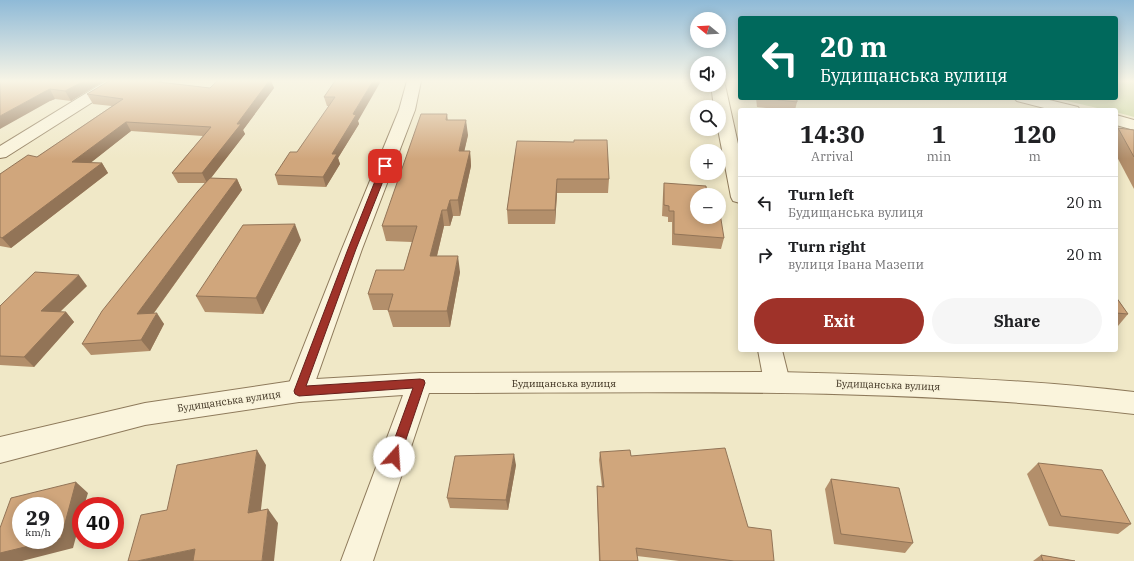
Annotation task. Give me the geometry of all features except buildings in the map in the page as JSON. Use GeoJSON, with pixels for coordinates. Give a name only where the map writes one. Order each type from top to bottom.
{"type":"FeatureCollection","features":[{"type":"Feature","properties":{"kind":"street"},"geometry":{"type":"LineString","coordinates":[[0,153],[74,107]]}},
{"type":"Feature","properties":{"kind":"street"},"geometry":{"type":"LineString","coordinates":[[299,391],[352,249],[408,107]]}},
{"type":"Feature","properties":{"kind":"street"},"geometry":{"type":"LineString","coordinates":[[722,107],[738,187]]}},
{"type":"Feature","properties":{"kind":"street"},"geometry":{"type":"LineString","coordinates":[[1118,121],[1134,125]]}},
{"type":"Feature","properties":{"kind":"street"},"geometry":{"type":"LineString","coordinates":[[770,352],[777,382]]}},
{"type":"Feature","properties":{"kind":"street","name":"Будищанська вулиця"},"geometry":{"type":"LineString","coordinates":[[0,450],[145,414],[299,391],[420,383],[777,382],[945,387],[1083,397],[1134,403]]}},
{"type":"Feature","properties":{"kind":"street"},"geometry":{"type":"LineString","coordinates":[[357,561],[420,383]]}},
{"type":"Feature","properties":{"kind":"green space"},"geometry":{"type":"Polygon","coordinates":[[[1094,107],[1134,107],[1134,117],[1118,113],[1118,108],[1094,107]]]}},
{"type":"Feature","properties":{"kind":"route"},"geometry":{"type":"LineString","coordinates":[[385,166],[299,391],[420,383],[394,457]]}}]}
